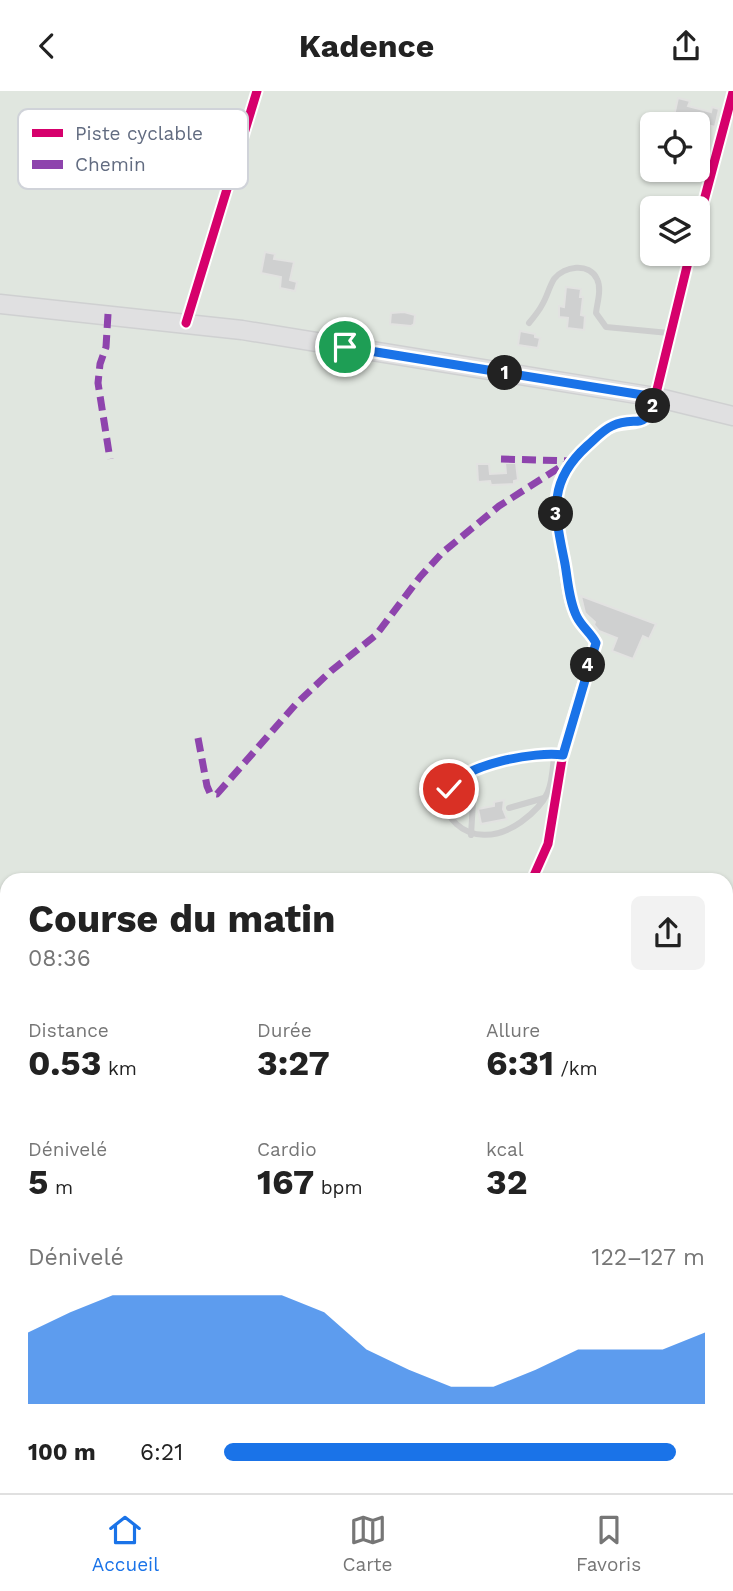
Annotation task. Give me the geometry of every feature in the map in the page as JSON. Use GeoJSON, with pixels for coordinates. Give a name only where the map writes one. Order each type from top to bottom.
{"type":"FeatureCollection","features":[{"type":"Feature","properties":{"kind":"main road"},"geometry":{"type":"LineString","coordinates":[[0,304],[186,323],[655,397],[733,416]]}},
{"type":"Feature","properties":{"kind":"street"},"geometry":{"type":"LineString","coordinates":[[248,120],[257,91]]}},
{"type":"Feature","properties":{"kind":"street"},"geometry":{"type":"LineString","coordinates":[[705,196],[733,92]]}},
{"type":"Feature","properties":{"kind":"street"},"geometry":{"type":"LineString","coordinates":[[186,323],[227,189]]}},
{"type":"Feature","properties":{"kind":"street"},"geometry":{"type":"LineString","coordinates":[[535,873],[548,844],[559,754],[596,643],[574,609],[556,520],[557,490],[561,476],[571,461],[606,429],[616,424],[638,423],[651,414],[687,266]]}},
{"type":"Feature","properties":{"kind":"lane"},"geometry":{"type":"LineString","coordinates":[[529,323],[544,303],[554,279],[574,268],[590,271],[597,279],[599,294],[596,313],[606,327],[622,331],[654,330],[669,333]]}},
{"type":"Feature","properties":{"kind":"lane"},"geometry":{"type":"LineString","coordinates":[[559,754],[552,786],[544,798],[533,812],[508,831],[490,836],[471,835],[458,827],[447,810],[446,800],[453,780],[478,768],[534,755],[559,754]]}},
{"type":"Feature","properties":{"kind":"lane"},"geometry":{"type":"LineString","coordinates":[[509,808],[544,798]]}},
{"type":"Feature","properties":{"kind":"lane"},"geometry":{"type":"LineString","coordinates":[[471,835],[473,802]]}},
{"type":"Feature","properties":{"kind":"shaded area"},"geometry":{"type":"Polygon","coordinates":[[[0,91],[733,91],[733,873],[0,873],[0,91]]]}},
{"type":"Feature","properties":{"kind":"building"},"geometry":{"type":"Polygon","coordinates":[[[678,98],[690,101],[688,106],[711,112],[712,107],[719,109],[715,127],[710,126],[710,112],[675,112],[678,98]]]}},
{"type":"Feature","properties":{"kind":"building"},"geometry":{"type":"Polygon","coordinates":[[[265,252],[275,254],[274,259],[294,262],[290,280],[297,282],[295,291],[280,288],[281,277],[261,273],[265,252]]]}},
{"type":"Feature","properties":{"kind":"building"},"geometry":{"type":"Polygon","coordinates":[[[566,287],[581,289],[584,330],[567,328],[568,318],[559,317],[559,306],[564,307],[566,287]]]}},
{"type":"Feature","properties":{"kind":"building"},"geometry":{"type":"Polygon","coordinates":[[[391,313],[415,315],[414,324],[390,324],[391,313]]]}},
{"type":"Feature","properties":{"kind":"building"},"geometry":{"type":"Polygon","coordinates":[[[520,331],[535,334],[535,337],[540,338],[538,348],[518,345],[520,331]]]}},
{"type":"Feature","properties":{"kind":"building"},"geometry":{"type":"Polygon","coordinates":[[[505,463],[516,463],[518,480],[514,481],[514,484],[491,485],[490,481],[478,482],[477,464],[489,464],[490,474],[506,473],[505,463]]]}},
{"type":"Feature","properties":{"kind":"building"},"geometry":{"type":"Polygon","coordinates":[[[581,596],[656,624],[649,639],[643,636],[633,659],[612,651],[617,638],[599,631],[594,625],[595,622],[585,613],[581,596]]]}},
{"type":"Feature","properties":{"kind":"building"},"geometry":{"type":"Polygon","coordinates":[[[504,800],[503,809],[507,819],[481,824],[478,809],[494,806],[494,802],[504,800]]]}},
{"type":"Feature","properties":{"kind":"marked path"},"geometry":{"type":"LineString","coordinates":[[108,314],[106,347],[100,364],[98,383],[110,459]]}},
{"type":"Feature","properties":{"kind":"marked path"},"geometry":{"type":"LineString","coordinates":[[501,459],[571,461]]}},
{"type":"Feature","properties":{"kind":"marked path"},"geometry":{"type":"LineString","coordinates":[[198,738],[207,786],[210,793],[217,794],[296,704],[331,671],[376,635],[442,553],[499,506],[565,464]]}},
{"type":"Feature","properties":{"kind":"cycle path"},"geometry":{"type":"LineString","coordinates":[[248,120],[257,91]]}},
{"type":"Feature","properties":{"kind":"cycle path"},"geometry":{"type":"LineString","coordinates":[[705,196],[733,92]]}},
{"type":"Feature","properties":{"kind":"cycle path"},"geometry":{"type":"LineString","coordinates":[[186,323],[227,189]]}},
{"type":"Feature","properties":{"kind":"cycle path"},"geometry":{"type":"LineString","coordinates":[[535,873],[548,844],[564,747],[596,643],[577,617],[570,596],[557,517],[558,488],[572,462],[603,432],[615,426],[646,419],[651,414],[687,266]]}},
{"type":"Feature","properties":{"kind":"route"},"geometry":{"type":"LineString","coordinates":[[345,347],[655,397],[651,414],[646,419],[638,423],[616,424],[606,429],[571,461],[561,476],[557,490],[556,520],[574,609],[596,643],[563,755],[547,753],[478,768],[453,780],[449,789]]}}]}
